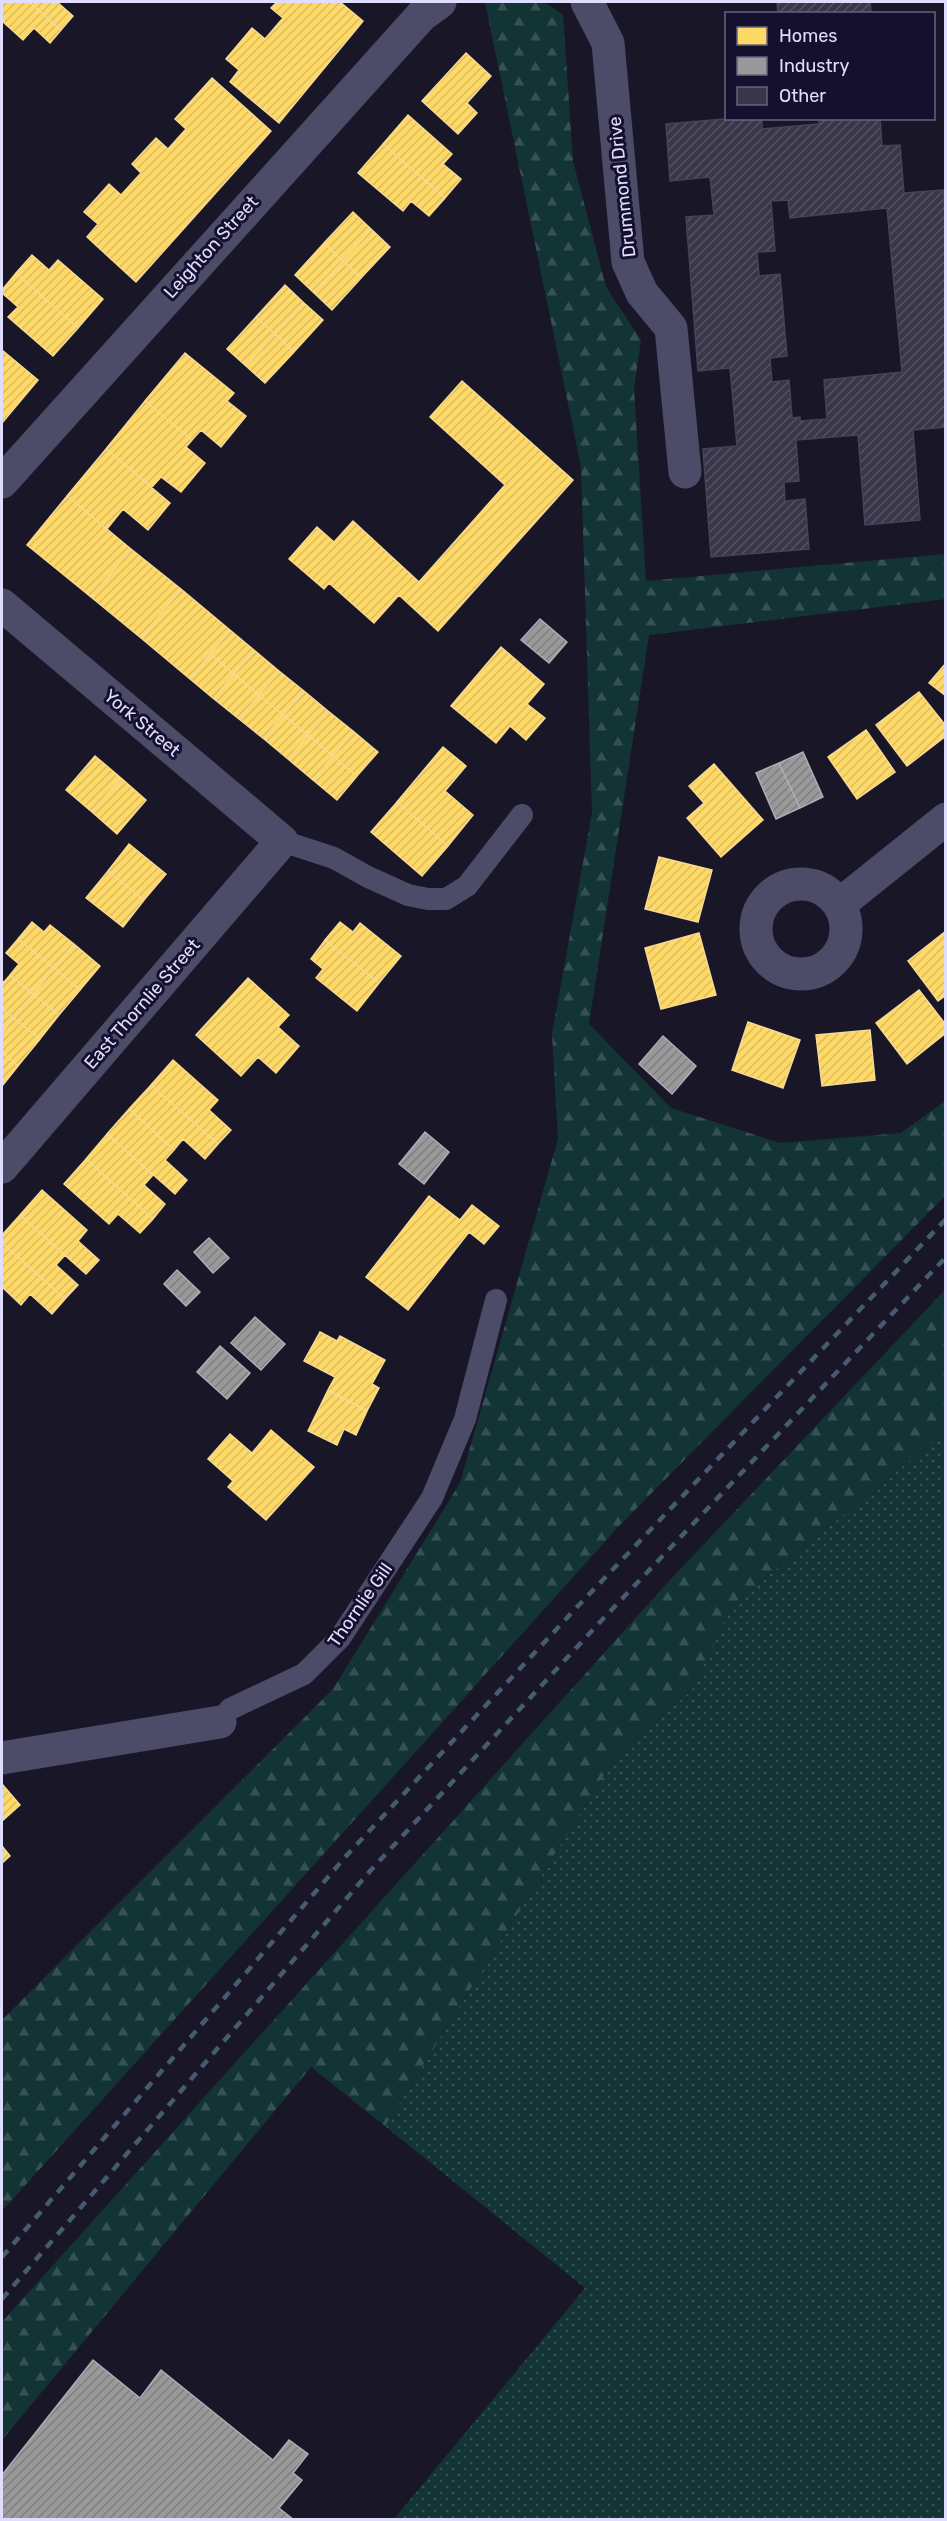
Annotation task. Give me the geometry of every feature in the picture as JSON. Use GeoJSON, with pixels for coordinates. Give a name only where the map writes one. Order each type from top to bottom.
{"type":"FeatureCollection","features":[{"type":"Feature","properties":{"kind":"street","name":"Drummond Drive"},"geometry":{"type":"LineString","coordinates":[[587,2],[608,44],[628,262],[642,293],[671,328],[685,472]]}},
{"type":"Feature","properties":{"kind":"street","name":"Leighton Street"},"geometry":{"type":"LineString","coordinates":[[2,482],[423,6]]}},
{"type":"Feature","properties":{"kind":"street","name":"York Street"},"geometry":{"type":"LineString","coordinates":[[2,605],[282,841]]}},
{"type":"Feature","properties":{"kind":"street"},"geometry":{"type":"LineString","coordinates":[[840,904],[945,819]]}},
{"type":"Feature","properties":{"kind":"street","name":"East Thornlie Street"},"geometry":{"type":"LineString","coordinates":[[2,1167],[282,841]]}},
{"type":"Feature","properties":{"kind":"street","name":"Thornlie Gill"},"geometry":{"type":"LineString","coordinates":[[2,1758],[220,1722]]}},
{"type":"Feature","properties":{"kind":"lane"},"geometry":{"type":"LineString","coordinates":[[282,841],[334,858],[408,895],[428,900],[446,898],[467,886],[522,815]]}},
{"type":"Feature","properties":{"kind":"lane","name":"Thornlie Gill"},"geometry":{"type":"LineString","coordinates":[[220,1722],[230,1709],[304,1674],[340,1638],[432,1498],[465,1419],[496,1300]]}},
{"type":"Feature","properties":{"kind":"green space"},"geometry":{"type":"Polygon","coordinates":[[[485,2],[544,2],[563,15],[573,161],[606,287],[641,340],[634,388],[646,581],[945,554],[945,599],[649,635],[589,1024],[671,1108],[780,1143],[901,1133],[945,1101],[945,1196],[620,1525],[2,2211],[2,2020],[333,1689],[460,1483],[558,1139],[552,1034],[592,813],[581,466],[485,2]]]}},
{"type":"Feature","properties":{"kind":"green space"},"geometry":{"type":"Polygon","coordinates":[[[945,1290],[945,1432],[731,1606],[691,1691],[616,1756],[385,2126],[311,2067],[2,2440],[2,2322],[669,1581],[945,1290]]]}},
{"type":"Feature","properties":{"kind":"green space"},"geometry":{"type":"Polygon","coordinates":[[[945,1432],[945,2519],[394,2519],[585,2288],[385,2126],[616,1756],[691,1691],[731,1606],[945,1432]]]}},
{"type":"Feature","properties":{"kind":"building: Homes"},"geometry":{"type":"Polygon","coordinates":[[[2,2],[29,2],[61,30],[50,43],[34,28],[23,40],[2,21],[2,2]]]}},
{"type":"Feature","properties":{"kind":"building: Homes"},"geometry":{"type":"Polygon","coordinates":[[[29,2],[57,2],[73,16],[61,30],[29,2]]]}},
{"type":"Feature","properties":{"kind":"building: Homes"},"geometry":{"type":"Polygon","coordinates":[[[277,2],[340,2],[363,21],[279,123],[230,82],[239,70],[226,59],[252,28],[265,39],[283,18],[271,8],[277,2]]]}},
{"type":"Feature","properties":{"kind":"building: Homes"},"geometry":{"type":"Polygon","coordinates":[[[466,53],[491,76],[467,103],[477,113],[458,134],[422,101],[466,53]]]}},
{"type":"Feature","properties":{"kind":"building: Homes"},"geometry":{"type":"Polygon","coordinates":[[[212,78],[271,131],[136,282],[87,237],[98,224],[84,212],[109,184],[121,195],[141,173],[132,164],[156,138],[168,149],[186,129],[175,119],[212,78]]]}},
{"type":"Feature","properties":{"kind":"building: Homes"},"geometry":{"type":"Polygon","coordinates":[[[408,115],[452,154],[443,164],[461,179],[445,198],[383,144],[408,115]]]}},
{"type":"Feature","properties":{"kind":"building: Homes"},"geometry":{"type":"Polygon","coordinates":[[[383,144],[445,198],[429,216],[411,201],[403,211],[358,173],[383,144]]]}},
{"type":"Feature","properties":{"kind":"building: Homes"},"geometry":{"type":"Polygon","coordinates":[[[353,212],[371,229],[343,261],[324,243],[353,212]]]}},
{"type":"Feature","properties":{"kind":"building: Homes"},"geometry":{"type":"Polygon","coordinates":[[[371,229],[390,247],[361,278],[343,261],[371,229]]]}},
{"type":"Feature","properties":{"kind":"building: Homes"},"geometry":{"type":"Polygon","coordinates":[[[324,243],[343,261],[313,292],[295,275],[324,243]]]}},
{"type":"Feature","properties":{"kind":"building: Homes"},"geometry":{"type":"Polygon","coordinates":[[[32,255],[49,270],[58,260],[103,299],[78,328],[16,273],[32,255]]]}},
{"type":"Feature","properties":{"kind":"building: Homes"},"geometry":{"type":"Polygon","coordinates":[[[343,261],[361,278],[332,310],[313,292],[343,261]]]}},
{"type":"Feature","properties":{"kind":"building: Homes"},"geometry":{"type":"Polygon","coordinates":[[[16,273],[78,328],[53,356],[8,317],[18,307],[2,293],[2,290],[16,273]]]}},
{"type":"Feature","properties":{"kind":"building: Homes"},"geometry":{"type":"Polygon","coordinates":[[[285,285],[304,303],[275,334],[256,317],[285,285]]]}},
{"type":"Feature","properties":{"kind":"building: Homes"},"geometry":{"type":"Polygon","coordinates":[[[304,303],[323,320],[294,352],[275,334],[304,303]]]}},
{"type":"Feature","properties":{"kind":"building: Homes"},"geometry":{"type":"Polygon","coordinates":[[[256,317],[275,334],[246,366],[227,349],[256,317]]]}},
{"type":"Feature","properties":{"kind":"building: Homes"},"geometry":{"type":"Polygon","coordinates":[[[275,334],[294,352],[265,383],[246,366],[275,334]]]}},
{"type":"Feature","properties":{"kind":"building: Homes"},"geometry":{"type":"Polygon","coordinates":[[[2,350],[38,380],[2,423],[2,350]]]}},
{"type":"Feature","properties":{"kind":"building: Homes"},"geometry":{"type":"Polygon","coordinates":[[[185,353],[234,393],[227,401],[246,416],[221,447],[201,430],[192,440],[145,401],[185,353]]]}},
{"type":"Feature","properties":{"kind":"building: Homes"},"geometry":{"type":"Polygon","coordinates":[[[462,381],[573,480],[438,631],[399,595],[374,623],[329,583],[324,589],[289,559],[317,527],[334,542],[353,521],[419,582],[505,485],[430,417],[462,381]]]}},
{"type":"Feature","properties":{"kind":"building: Homes"},"geometry":{"type":"Polygon","coordinates":[[[145,401],[192,440],[186,447],[205,463],[181,492],[161,477],[152,487],[106,449],[145,401]]]}},
{"type":"Feature","properties":{"kind":"building: Homes"},"geometry":{"type":"Polygon","coordinates":[[[106,449],[170,503],[148,530],[123,509],[107,529],[67,496],[106,449]]]}},
{"type":"Feature","properties":{"kind":"building: Homes"},"geometry":{"type":"Polygon","coordinates":[[[67,496],[131,549],[91,597],[27,545],[67,496]]]}},
{"type":"Feature","properties":{"kind":"building: Homes"},"geometry":{"type":"Polygon","coordinates":[[[131,549],[181,589],[141,638],[91,597],[131,549]]]}},
{"type":"Feature","properties":{"kind":"building: Homes"},"geometry":{"type":"Polygon","coordinates":[[[181,589],[230,630],[190,679],[141,638],[181,589]]]}},
{"type":"Feature","properties":{"kind":"building: Homes"},"geometry":{"type":"Polygon","coordinates":[[[230,630],[254,650],[234,674],[210,654],[230,630]]]}},
{"type":"Feature","properties":{"kind":"building: Homes"},"geometry":{"type":"Polygon","coordinates":[[[501,647],[544,684],[527,704],[545,718],[526,740],[510,726],[496,743],[451,706],[501,647]]]}},
{"type":"Feature","properties":{"kind":"building: Homes"},"geometry":{"type":"Polygon","coordinates":[[[254,650],[279,671],[259,695],[234,674],[254,650]]]}},
{"type":"Feature","properties":{"kind":"building: Homes"},"geometry":{"type":"Polygon","coordinates":[[[210,654],[234,674],[214,699],[190,679],[210,654]]]}},
{"type":"Feature","properties":{"kind":"building: Homes"},"geometry":{"type":"Polygon","coordinates":[[[946,663],[946,696],[929,683],[946,663]]]}},
{"type":"Feature","properties":{"kind":"building: Homes"},"geometry":{"type":"Polygon","coordinates":[[[279,671],[304,691],[283,715],[259,695],[279,671]]]}},
{"type":"Feature","properties":{"kind":"building: Homes"},"geometry":{"type":"Polygon","coordinates":[[[234,674],[259,695],[239,719],[214,699],[234,674]]]}},
{"type":"Feature","properties":{"kind":"building: Homes"},"geometry":{"type":"Polygon","coordinates":[[[304,691],[328,711],[308,735],[283,715],[304,691]]]}},
{"type":"Feature","properties":{"kind":"building: Homes"},"geometry":{"type":"Polygon","coordinates":[[[919,692],[946,726],[946,736],[907,766],[876,725],[919,692]]]}},
{"type":"Feature","properties":{"kind":"building: Homes"},"geometry":{"type":"Polygon","coordinates":[[[259,695],[283,715],[264,739],[239,719],[259,695]]]}},
{"type":"Feature","properties":{"kind":"building: Homes"},"geometry":{"type":"Polygon","coordinates":[[[328,711],[353,731],[333,756],[308,735],[328,711]]]}},
{"type":"Feature","properties":{"kind":"building: Homes"},"geometry":{"type":"Polygon","coordinates":[[[283,715],[308,735],[288,759],[264,739],[283,715]]]}},
{"type":"Feature","properties":{"kind":"building: Homes"},"geometry":{"type":"Polygon","coordinates":[[[866,730],[895,772],[857,799],[828,757],[866,730]]]}},
{"type":"Feature","properties":{"kind":"building: Homes"},"geometry":{"type":"Polygon","coordinates":[[[353,731],[378,752],[357,776],[333,756],[353,731]]]}},
{"type":"Feature","properties":{"kind":"building: Homes"},"geometry":{"type":"Polygon","coordinates":[[[308,735],[333,756],[313,780],[288,759],[308,735]]]}},
{"type":"Feature","properties":{"kind":"building: Homes"},"geometry":{"type":"Polygon","coordinates":[[[443,747],[466,766],[445,791],[473,815],[448,846],[397,802],[443,747]]]}},
{"type":"Feature","properties":{"kind":"building: Homes"},"geometry":{"type":"Polygon","coordinates":[[[95,756],[121,778],[92,812],[66,790],[95,756]]]}},
{"type":"Feature","properties":{"kind":"building: Homes"},"geometry":{"type":"Polygon","coordinates":[[[333,756],[357,776],[337,800],[313,780],[333,756]]]}},
{"type":"Feature","properties":{"kind":"building: Homes"},"geometry":{"type":"Polygon","coordinates":[[[714,764],[763,820],[721,857],[687,818],[704,803],[689,786],[714,764]]]}},
{"type":"Feature","properties":{"kind":"building: Homes"},"geometry":{"type":"Polygon","coordinates":[[[121,778],[146,800],[117,834],[92,812],[121,778]]]}},
{"type":"Feature","properties":{"kind":"building: Homes"},"geometry":{"type":"Polygon","coordinates":[[[397,802],[448,846],[422,876],[371,832],[397,802]]]}},
{"type":"Feature","properties":{"kind":"building: Homes"},"geometry":{"type":"Polygon","coordinates":[[[129,844],[166,874],[144,900],[108,871],[129,844]]]}},
{"type":"Feature","properties":{"kind":"building: Homes"},"geometry":{"type":"Polygon","coordinates":[[[659,857],[712,870],[698,922],[645,909],[659,857]]]}},
{"type":"Feature","properties":{"kind":"building: Homes"},"geometry":{"type":"Polygon","coordinates":[[[108,871],[144,900],[123,927],[86,898],[108,871]]]}},
{"type":"Feature","properties":{"kind":"building: Homes"},"geometry":{"type":"Polygon","coordinates":[[[32,922],[44,932],[50,925],[74,944],[54,968],[18,939],[32,922]]]}},
{"type":"Feature","properties":{"kind":"building: Homes"},"geometry":{"type":"Polygon","coordinates":[[[340,922],[353,932],[360,923],[401,956],[379,983],[325,940],[340,922]]]}},
{"type":"Feature","properties":{"kind":"building: Homes"},"geometry":{"type":"Polygon","coordinates":[[[946,931],[946,995],[938,1001],[908,961],[946,931]]]}},
{"type":"Feature","properties":{"kind":"building: Homes"},"geometry":{"type":"Polygon","coordinates":[[[699,933],[716,995],[661,1009],[645,948],[699,933]]]}},
{"type":"Feature","properties":{"kind":"building: Homes"},"geometry":{"type":"Polygon","coordinates":[[[18,939],[54,968],[33,994],[10,975],[19,964],[6,953],[18,939]]]}},
{"type":"Feature","properties":{"kind":"building: Homes"},"geometry":{"type":"Polygon","coordinates":[[[325,940],[379,983],[357,1011],[316,978],[323,969],[311,959],[325,940]]]}},
{"type":"Feature","properties":{"kind":"building: Homes"},"geometry":{"type":"Polygon","coordinates":[[[74,944],[100,966],[80,990],[54,968],[74,944]]]}},
{"type":"Feature","properties":{"kind":"building: Homes"},"geometry":{"type":"Polygon","coordinates":[[[54,968],[80,990],[59,1015],[33,994],[54,968]]]}},
{"type":"Feature","properties":{"kind":"building: Homes"},"geometry":{"type":"Polygon","coordinates":[[[10,975],[33,994],[13,1018],[2,1008],[2,981],[4,982],[10,975]]]}},
{"type":"Feature","properties":{"kind":"building: Homes"},"geometry":{"type":"Polygon","coordinates":[[[248,978],[289,1015],[278,1027],[299,1046],[276,1073],[258,1057],[241,1076],[196,1035],[248,978]]]}},
{"type":"Feature","properties":{"kind":"building: Homes"},"geometry":{"type":"Polygon","coordinates":[[[919,990],[946,1025],[946,1033],[907,1064],[876,1023],[919,990]]]}},
{"type":"Feature","properties":{"kind":"building: Homes"},"geometry":{"type":"Polygon","coordinates":[[[33,994],[59,1015],[40,1039],[13,1018],[33,994]]]}},
{"type":"Feature","properties":{"kind":"building: Homes"},"geometry":{"type":"Polygon","coordinates":[[[2,1008],[13,1018],[2,1033],[2,1008]]]}},
{"type":"Feature","properties":{"kind":"building: Homes"},"geometry":{"type":"Polygon","coordinates":[[[13,1018],[40,1039],[18,1066],[2,1052],[2,1033],[13,1018]]]}},
{"type":"Feature","properties":{"kind":"building: Homes"},"geometry":{"type":"Polygon","coordinates":[[[748,1022],[800,1040],[783,1088],[732,1070],[748,1022]]]}},
{"type":"Feature","properties":{"kind":"building: Homes"},"geometry":{"type":"Polygon","coordinates":[[[870,1030],[875,1080],[822,1086],[816,1035],[870,1030]]]}},
{"type":"Feature","properties":{"kind":"building: Homes"},"geometry":{"type":"Polygon","coordinates":[[[2,1052],[18,1066],[2,1086],[2,1052]]]}},
{"type":"Feature","properties":{"kind":"building: Homes"},"geometry":{"type":"Polygon","coordinates":[[[173,1060],[218,1100],[209,1110],[231,1130],[218,1144],[151,1085],[173,1060]]]}},
{"type":"Feature","properties":{"kind":"building: Homes"},"geometry":{"type":"Polygon","coordinates":[[[151,1085],[218,1144],[205,1159],[183,1139],[174,1150],[129,1109],[151,1085]]]}},
{"type":"Feature","properties":{"kind":"building: Homes"},"geometry":{"type":"Polygon","coordinates":[[[129,1109],[174,1150],[165,1160],[187,1180],[175,1194],[107,1134],[129,1109]]]}},
{"type":"Feature","properties":{"kind":"building: Homes"},"geometry":{"type":"Polygon","coordinates":[[[107,1134],[153,1175],[144,1185],[165,1204],[153,1219],[86,1159],[107,1134]]]}},
{"type":"Feature","properties":{"kind":"building: Homes"},"geometry":{"type":"Polygon","coordinates":[[[86,1159],[153,1219],[140,1233],[118,1214],[109,1224],[64,1184],[86,1159]]]}},
{"type":"Feature","properties":{"kind":"building: Homes"},"geometry":{"type":"Polygon","coordinates":[[[42,1190],[87,1230],[78,1241],[99,1260],[86,1274],[20,1215],[42,1190]]]}},
{"type":"Feature","properties":{"kind":"building: Homes"},"geometry":{"type":"Polygon","coordinates":[[[429,1196],[460,1220],[472,1205],[499,1226],[484,1244],[469,1232],[408,1310],[366,1277],[429,1196]]]}},
{"type":"Feature","properties":{"kind":"building: Homes"},"geometry":{"type":"Polygon","coordinates":[[[20,1215],[65,1255],[56,1265],[78,1285],[65,1299],[2,1243],[2,1235],[20,1215]]]}},
{"type":"Feature","properties":{"kind":"building: Homes"},"geometry":{"type":"Polygon","coordinates":[[[2,1243],[65,1299],[52,1314],[30,1294],[21,1305],[2,1287],[2,1243]]]}},
{"type":"Feature","properties":{"kind":"building: Homes"},"geometry":{"type":"Polygon","coordinates":[[[320,1332],[337,1341],[340,1336],[385,1360],[372,1384],[379,1388],[367,1411],[328,1390],[335,1377],[304,1361],[320,1332]]]}},
{"type":"Feature","properties":{"kind":"building: Homes"},"geometry":{"type":"Polygon","coordinates":[[[328,1390],[367,1411],[356,1435],[344,1429],[337,1445],[308,1431],[328,1390]]]}},
{"type":"Feature","properties":{"kind":"building: Homes"},"geometry":{"type":"Polygon","coordinates":[[[271,1430],[314,1467],[266,1520],[228,1487],[233,1481],[208,1459],[230,1434],[252,1453],[271,1430]]]}},
{"type":"Feature","properties":{"kind":"building: Homes"},"geometry":{"type":"Polygon","coordinates":[[[2,1784],[20,1805],[2,1821],[2,1784]]]}},
{"type":"Feature","properties":{"kind":"building: Homes"},"geometry":{"type":"Polygon","coordinates":[[[2,1846],[10,1856],[2,1863],[2,1846]]]}},
{"type":"Feature","properties":{"kind":"building: Industry"},"geometry":{"type":"Polygon","coordinates":[[[540,619],[567,642],[549,663],[521,640],[540,619]]]}},
{"type":"Feature","properties":{"kind":"building: Industry"},"geometry":{"type":"Polygon","coordinates":[[[803,752],[823,797],[800,808],[779,763],[803,752]]]}},
{"type":"Feature","properties":{"kind":"building: Industry"},"geometry":{"type":"Polygon","coordinates":[[[779,763],[800,808],[776,819],[756,773],[779,763]]]}},
{"type":"Feature","properties":{"kind":"building: Industry"},"geometry":{"type":"Polygon","coordinates":[[[663,1036],[696,1066],[672,1094],[639,1064],[663,1036]]]}},
{"type":"Feature","properties":{"kind":"building: Industry"},"geometry":{"type":"Polygon","coordinates":[[[425,1132],[449,1152],[424,1184],[399,1164],[425,1132]]]}},
{"type":"Feature","properties":{"kind":"building: Industry"},"geometry":{"type":"Polygon","coordinates":[[[209,1238],[229,1258],[213,1273],[194,1252],[209,1238]]]}},
{"type":"Feature","properties":{"kind":"building: Industry"},"geometry":{"type":"Polygon","coordinates":[[[177,1270],[200,1292],[186,1306],[164,1284],[177,1270]]]}},
{"type":"Feature","properties":{"kind":"building: Industry"},"geometry":{"type":"Polygon","coordinates":[[[255,1317],[285,1344],[261,1370],[231,1343],[255,1317]]]}},
{"type":"Feature","properties":{"kind":"building: Industry"},"geometry":{"type":"Polygon","coordinates":[[[220,1346],[250,1373],[227,1399],[197,1372],[220,1346]]]}},
{"type":"Feature","properties":{"kind":"building: Industry"},"geometry":{"type":"Polygon","coordinates":[[[93,2360],[140,2398],[161,2370],[273,2460],[289,2440],[308,2454],[293,2473],[302,2480],[279,2508],[294,2520],[2,2520],[2,2475],[93,2360]]]}},
{"type":"Feature","properties":{"kind":"building: Other"},"geometry":{"type":"Polygon","coordinates":[[[777,2],[870,2],[871,12],[778,12],[777,2]]]}},
{"type":"Feature","properties":{"kind":"building: Other"},"geometry":{"type":"Polygon","coordinates":[[[725,119],[762,120],[762,129],[819,124],[819,120],[880,120],[882,146],[900,145],[904,193],[943,190],[946,225],[946,427],[913,430],[920,520],[865,525],[858,435],[796,440],[799,481],[784,482],[785,501],[805,499],[809,549],[711,557],[703,449],[737,446],[730,368],[698,371],[686,217],[714,215],[710,177],[670,181],[666,124],[725,119]],[[788,200],[771,201],[775,251],[757,252],[759,276],[780,274],[787,356],[770,358],[772,382],[789,380],[792,418],[800,417],[800,421],[827,419],[824,380],[902,372],[887,208],[790,218],[788,200]]]}},
{"type":"Feature","properties":{"kind":"railway"},"geometry":{"type":"LineString","coordinates":[[2,2257],[347,1855],[578,1606],[946,1219]]}},
{"type":"Feature","properties":{"kind":"railway"},"geometry":{"type":"LineString","coordinates":[[2,2299],[371,1870],[601,1621],[946,1257]]}}]}
